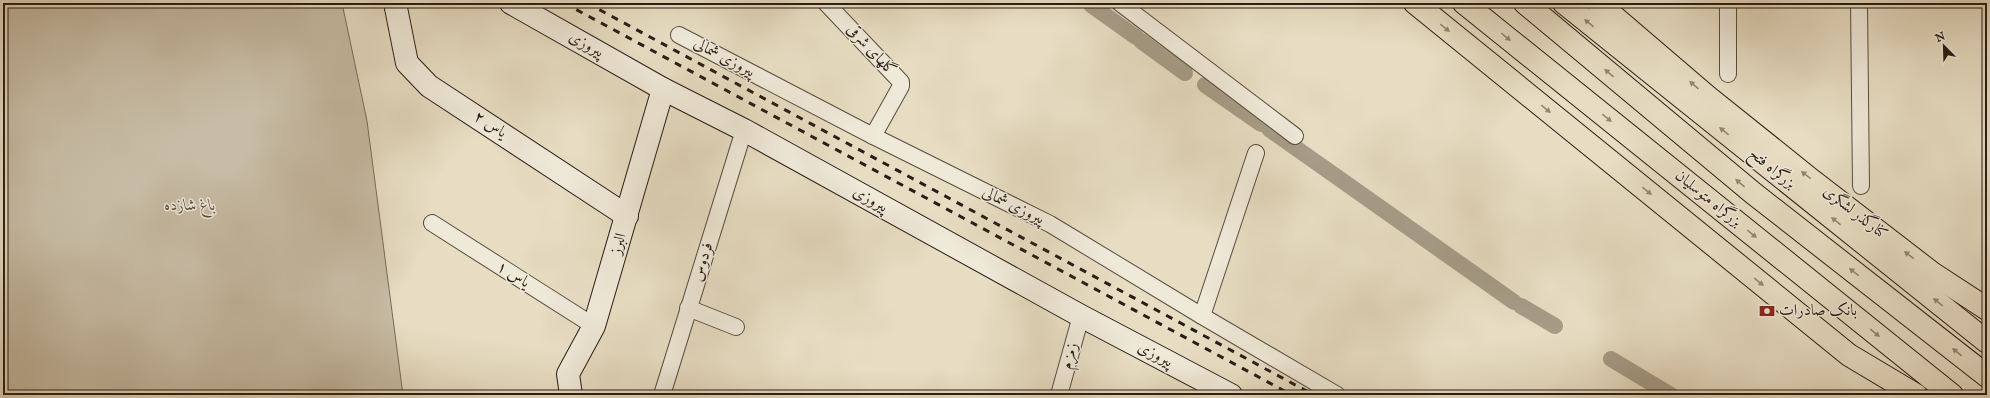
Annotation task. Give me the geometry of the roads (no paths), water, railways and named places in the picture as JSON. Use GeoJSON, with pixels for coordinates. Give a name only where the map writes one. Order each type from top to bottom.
{"type":"FeatureCollection","features":[{"type":"Feature","properties":{"kind":"main road"},"geometry":{"type":"LineString","coordinates":[[1415,3],[1849,355],[1916,395]]}},
{"type":"Feature","properties":{"kind":"main road","name":"بزرگراه متوسلیان"},"geometry":{"type":"LineString","coordinates":[[1464,3],[1952,395]]}},
{"type":"Feature","properties":{"kind":"main road","name":"بزرگراه متوسلیان"},"geometry":{"type":"LineString","coordinates":[[1525,3],[1753,193],[1987,376]]}},
{"type":"Feature","properties":{"kind":"main road","name":"بزرگراه فتح"},"geometry":{"type":"LineString","coordinates":[[1564,3],[1984,339]]}},
{"type":"Feature","properties":{"kind":"main road","name":"کنارگذر لشگری"},"geometry":{"type":"LineString","coordinates":[[1598,3],[1708,97],[1803,173],[1932,273],[1987,309]]}},
{"type":"Feature","properties":{"kind":"street","name":"یاس ۲"},"geometry":{"type":"LineString","coordinates":[[395,3],[408,63],[430,86],[627,216]]}},
{"type":"Feature","properties":{"kind":"street","name":"پیروزی"},"geometry":{"type":"LineString","coordinates":[[512,3],[663,89],[744,130],[1081,316],[1231,395]]}},
{"type":"Feature","properties":{"kind":"street","name":"گلهای شرقی"},"geometry":{"type":"LineString","coordinates":[[826,3],[899,80],[901,86],[873,136]]}},
{"type":"Feature","properties":{"kind":"street"},"geometry":{"type":"LineString","coordinates":[[1120,3],[1295,136]]}},
{"type":"Feature","properties":{"kind":"street"},"geometry":{"type":"LineString","coordinates":[[1728,3],[1728,74]]}},
{"type":"Feature","properties":{"kind":"street"},"geometry":{"type":"LineString","coordinates":[[1859,3],[1861,186]]}},
{"type":"Feature","properties":{"kind":"street","name":"پیروزی شمالی"},"geometry":{"type":"LineString","coordinates":[[679,35],[873,136],[1050,224],[1202,316],[1337,395]]}},
{"type":"Feature","properties":{"kind":"street","name":"البرز"},"geometry":{"type":"LineString","coordinates":[[571,395],[568,374],[594,326],[663,89]]}},
{"type":"Feature","properties":{"kind":"street","name":"فردوس"},"geometry":{"type":"LineString","coordinates":[[662,395],[744,130]]}},
{"type":"Feature","properties":{"kind":"street"},"geometry":{"type":"LineString","coordinates":[[1202,316],[1256,153]]}},
{"type":"Feature","properties":{"kind":"street","name":"یاس ۱"},"geometry":{"type":"LineString","coordinates":[[432,223],[594,326]]}},
{"type":"Feature","properties":{"kind":"street"},"geometry":{"type":"LineString","coordinates":[[688,308],[736,327]]}},
{"type":"Feature","properties":{"kind":"street","name":"زمزم"},"geometry":{"type":"LineString","coordinates":[[1059,395],[1081,316]]}},
{"type":"Feature","properties":{"kind":"street"},"geometry":{"type":"LineString","coordinates":[[1849,355],[1896,395]]}},
{"type":"Feature","properties":{"kind":"waterway"},"geometry":{"type":"LineString","coordinates":[[1091,5],[1136,37]]}},
{"type":"Feature","properties":{"kind":"waterway"},"geometry":{"type":"LineString","coordinates":[[1141,41],[1185,73]]}},
{"type":"Feature","properties":{"kind":"waterway"},"geometry":{"type":"LineString","coordinates":[[1205,85],[1261,124]]}},
{"type":"Feature","properties":{"kind":"waterway"},"geometry":{"type":"LineString","coordinates":[[1269,129],[1514,302]]}},
{"type":"Feature","properties":{"kind":"waterway"},"geometry":{"type":"LineString","coordinates":[[1521,306],[1555,326]]}},
{"type":"Feature","properties":{"kind":"waterway"},"geometry":{"type":"LineString","coordinates":[[1611,359],[1671,395]]}},
{"type":"Feature","properties":{"kind":"railway"},"geometry":{"type":"LineString","coordinates":[[564,3],[1292,395]]}},
{"type":"Feature","properties":{"kind":"railway"},"geometry":{"type":"LineString","coordinates":[[587,3],[1314,395]]}},
{"type":"Feature","properties":{"kind":"place","name":"بانک صادرات"},"geometry":{"type":"Point","coordinates":[1767,311]}},
{"type":"Feature","properties":{"kind":"park label","name":"باغ شازده"},"geometry":{"type":"Point","coordinates":[190,206]}}]}
